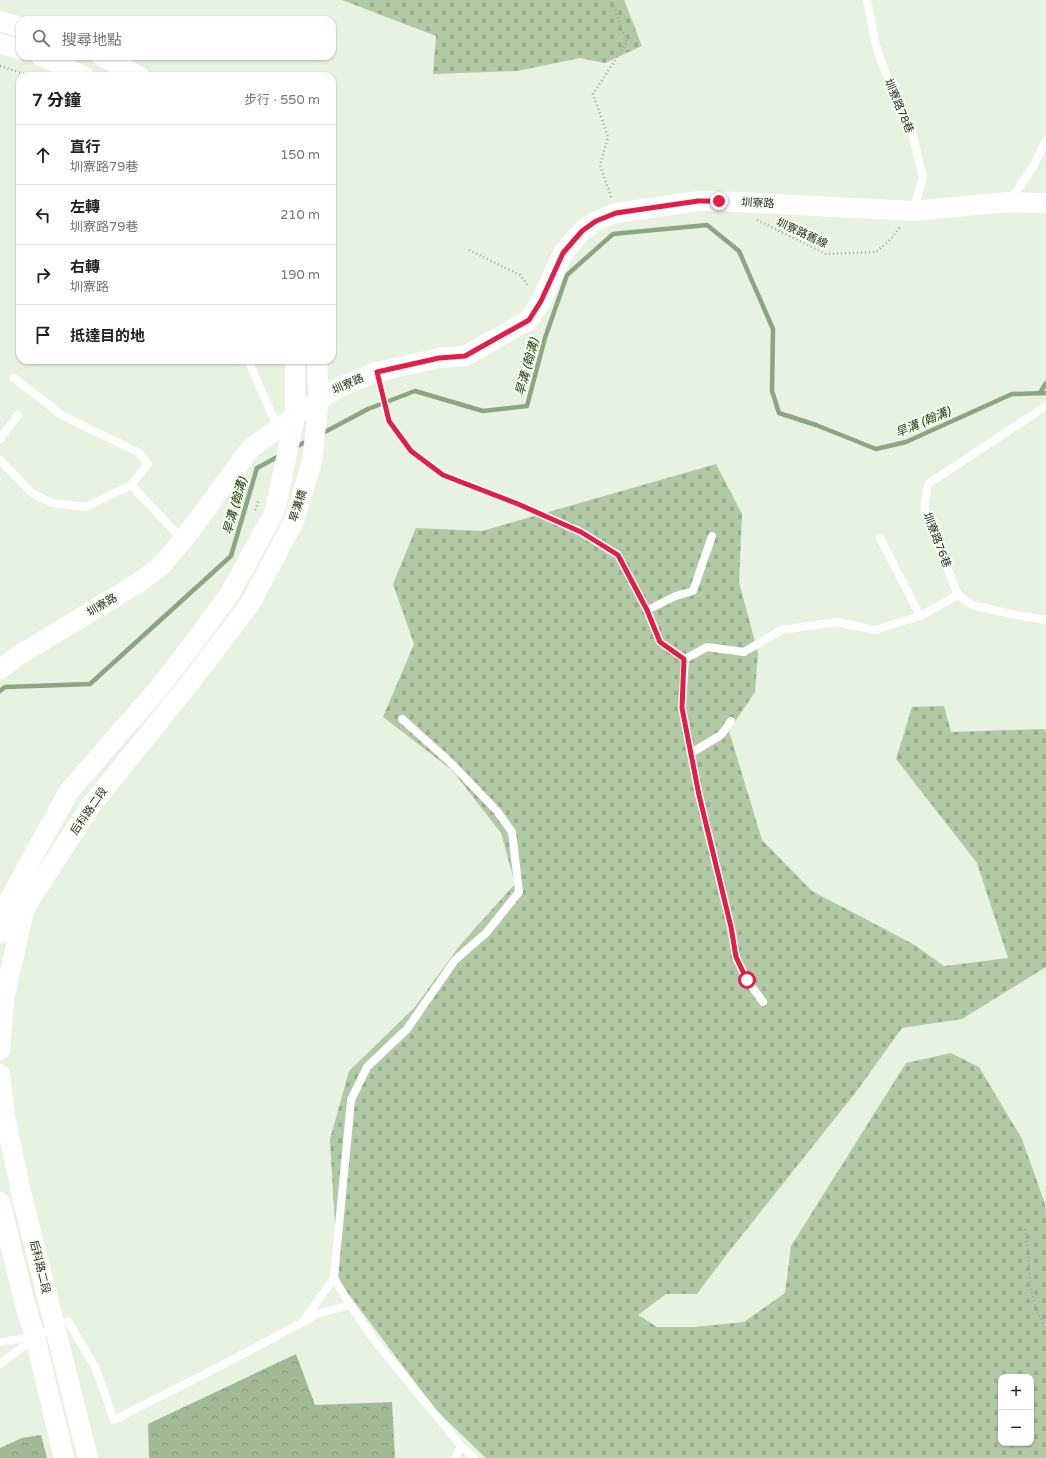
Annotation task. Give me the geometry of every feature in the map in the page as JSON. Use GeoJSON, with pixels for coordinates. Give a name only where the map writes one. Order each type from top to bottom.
{"type":"FeatureCollection","features":[{"type":"Feature","properties":{"kind":"street"},"geometry":{"type":"LineString","coordinates":[[0,22],[16,25]]}},
{"type":"Feature","properties":{"kind":"street"},"geometry":{"type":"LineString","coordinates":[[0,44],[16,48]]}},
{"type":"Feature","properties":{"kind":"street"},"geometry":{"type":"LineString","coordinates":[[50,60],[75,72]]}},
{"type":"Feature","properties":{"kind":"street"},"geometry":{"type":"LineString","coordinates":[[109,60],[131,72]]}},
{"type":"Feature","properties":{"kind":"street","name":"圳寮路"},"geometry":{"type":"LineString","coordinates":[[0,669],[19,655],[136,585],[160,567],[183,540],[251,448],[319,399],[344,385],[377,372],[439,358],[465,356],[529,320],[541,301],[563,253],[582,231],[596,221],[616,213],[698,201],[913,211],[1009,202],[1046,203]]}},
{"type":"Feature","properties":{"kind":"street"},"geometry":{"type":"LineString","coordinates":[[295,364],[295,416]]}},
{"type":"Feature","properties":{"kind":"street"},"geometry":{"type":"LineString","coordinates":[[318,364],[319,399]]}},
{"type":"Feature","properties":{"kind":"street","name":"旱溝橋"},"geometry":{"type":"LineString","coordinates":[[250,604],[294,521],[312,461],[319,399]]}},
{"type":"Feature","properties":{"kind":"street","name":"旱溝橋"},"geometry":{"type":"LineString","coordinates":[[0,934],[8,902],[70,790],[159,688],[229,595],[275,511],[295,416]]}},
{"type":"Feature","properties":{"kind":"street","name":"后科路二段"},"geometry":{"type":"LineString","coordinates":[[0,1050],[4,998],[25,907],[92,804],[189,684],[250,604]]}},
{"type":"Feature","properties":{"kind":"street","name":"后科路二段"},"geometry":{"type":"LineString","coordinates":[[0,1074],[4,1112],[22,1196],[88,1458]]}},
{"type":"Feature","properties":{"kind":"street"},"geometry":{"type":"LineString","coordinates":[[0,1202],[24,1301],[36,1337],[64,1458]]}},
{"type":"Feature","properties":{"kind":"lane","name":"圳寮路78巷"},"geometry":{"type":"LineString","coordinates":[[867,0],[876,46],[892,93],[912,132],[923,178],[913,211]]}},
{"type":"Feature","properties":{"kind":"lane"},"geometry":{"type":"LineString","coordinates":[[1009,202],[1034,165],[1046,140]]}},
{"type":"Feature","properties":{"kind":"lane"},"geometry":{"type":"LineString","coordinates":[[250,364],[278,429]]}},
{"type":"Feature","properties":{"kind":"lane"},"geometry":{"type":"LineString","coordinates":[[377,372],[389,421],[411,451],[443,475],[518,504],[581,532],[618,555],[647,610],[660,642],[684,659]]}},
{"type":"Feature","properties":{"kind":"lane"},"geometry":{"type":"LineString","coordinates":[[0,460],[32,493],[52,503],[86,507],[130,485],[148,464],[138,452],[63,416],[14,378]]}},
{"type":"Feature","properties":{"kind":"lane","name":"圳寮路76巷"},"geometry":{"type":"LineString","coordinates":[[958,596],[924,509],[928,484],[1046,406]]}},
{"type":"Feature","properties":{"kind":"lane"},"geometry":{"type":"LineString","coordinates":[[0,439],[18,415]]}},
{"type":"Feature","properties":{"kind":"lane"},"geometry":{"type":"LineString","coordinates":[[130,485],[183,540]]}},
{"type":"Feature","properties":{"kind":"lane"},"geometry":{"type":"LineString","coordinates":[[647,610],[676,596],[693,592],[712,536]]}},
{"type":"Feature","properties":{"kind":"lane"},"geometry":{"type":"LineString","coordinates":[[880,538],[920,616]]}},
{"type":"Feature","properties":{"kind":"lane"},"geometry":{"type":"LineString","coordinates":[[684,659],[707,647],[744,652],[781,630],[837,622],[875,630],[920,616],[958,596],[972,605],[1046,620]]}},
{"type":"Feature","properties":{"kind":"lane"},"geometry":{"type":"LineString","coordinates":[[684,659],[682,708],[699,795],[731,927],[736,957],[747,980],[763,1002]]}},
{"type":"Feature","properties":{"kind":"lane"},"geometry":{"type":"LineString","coordinates":[[303,1321],[334,1278],[351,1100],[367,1067],[407,1029],[455,960],[486,933],[519,892],[512,832],[492,805],[450,762],[402,719]]}},
{"type":"Feature","properties":{"kind":"lane"},"geometry":{"type":"LineString","coordinates":[[691,753],[722,735],[731,721]]}},
{"type":"Feature","properties":{"kind":"lane"},"geometry":{"type":"LineString","coordinates":[[334,1278],[350,1305],[375,1341],[462,1446],[474,1458]]}},
{"type":"Feature","properties":{"kind":"lane"},"geometry":{"type":"LineString","coordinates":[[0,1364],[36,1337],[68,1321],[96,1369],[114,1420],[320,1312],[350,1305]]}},
{"type":"Feature","properties":{"kind":"lane"},"geometry":{"type":"LineString","coordinates":[[0,1342],[36,1337]]}},
{"type":"Feature","properties":{"kind":"lane"},"geometry":{"type":"LineString","coordinates":[[455,1458],[462,1446]]}},
{"type":"Feature","properties":{"kind":"path"},"geometry":{"type":"LineString","coordinates":[[614,0],[612,3],[627,42],[594,94],[608,137],[600,165],[616,213]]}},
{"type":"Feature","properties":{"kind":"path"},"geometry":{"type":"LineString","coordinates":[[0,66],[19,72]]}},
{"type":"Feature","properties":{"kind":"path","name":"圳寮路舊線"},"geometry":{"type":"LineString","coordinates":[[753,218],[826,254],[860,254],[876,252],[890,240],[913,211]]}},
{"type":"Feature","properties":{"kind":"path"},"geometry":{"type":"LineString","coordinates":[[469,250],[520,275],[541,301]]}},
{"type":"Feature","properties":{"kind":"path"},"geometry":{"type":"LineString","coordinates":[[253,515],[261,493]]}},
{"type":"Feature","properties":{"kind":"path"},"geometry":{"type":"LineString","coordinates":[[1025,1229],[1031,1290],[1046,1330]]}},
{"type":"Feature","properties":{"kind":"green space"},"geometry":{"type":"Polygon","coordinates":[[[342,0],[624,0],[642,46],[605,63],[580,58],[517,71],[433,74],[436,36],[342,0]]]}},
{"type":"Feature","properties":{"kind":"green space"},"geometry":{"type":"Polygon","coordinates":[[[716,464],[742,514],[739,582],[758,653],[755,692],[729,731],[762,840],[812,891],[913,944],[944,966],[1008,958],[977,863],[896,759],[912,707],[944,706],[951,732],[1044,729],[1046,731],[1046,967],[962,1019],[902,1028],[856,1092],[697,1294],[666,1294],[638,1315],[657,1327],[695,1327],[744,1322],[785,1293],[791,1246],[906,1063],[951,1053],[979,1067],[1022,1139],[1045,1204],[1046,1458],[486,1458],[436,1410],[338,1280],[330,1139],[349,1071],[415,1007],[460,945],[515,884],[501,833],[452,770],[383,717],[414,644],[393,584],[416,528],[482,531],[716,464]]]}},
{"type":"Feature","properties":{"kind":"green space"},"geometry":{"type":"Polygon","coordinates":[[[296,1354],[315,1405],[392,1402],[395,1458],[149,1458],[148,1424],[296,1354]]]}},
{"type":"Feature","properties":{"kind":"green space"},"geometry":{"type":"Polygon","coordinates":[[[41,1435],[47,1458],[0,1458],[0,1448],[22,1438],[41,1435]]]}},
{"type":"Feature","properties":{"kind":"waterway","name":"旱溝 (翰溝)"},"geometry":{"type":"LineString","coordinates":[[321,434],[368,409],[415,391],[483,411],[527,406],[545,338],[567,275],[613,234],[707,225],[739,251],[773,329],[772,391],[779,413],[816,425],[876,449],[906,442],[1012,394],[1046,393]]}},
{"type":"Feature","properties":{"kind":"waterway"},"geometry":{"type":"LineString","coordinates":[[1040,393],[1046,383]]}},
{"type":"Feature","properties":{"kind":"waterway","name":"旱溝 (翰溝)"},"geometry":{"type":"LineString","coordinates":[[294,448],[309,440]]}},
{"type":"Feature","properties":{"kind":"waterway","name":"旱溝 (翰溝)"},"geometry":{"type":"LineString","coordinates":[[0,691],[5,687],[90,684],[231,556],[257,468],[281,455]]}},
{"type":"Feature","properties":{"kind":"route"},"geometry":{"type":"LineString","coordinates":[[719,201],[698,201],[616,213],[596,221],[582,231],[563,253],[541,301],[529,320],[465,356],[439,358],[377,372],[389,421],[411,451],[443,475],[518,504],[581,532],[618,555],[647,610],[660,642],[684,659],[682,708],[699,795],[731,927],[736,957],[747,980]]}}]}
